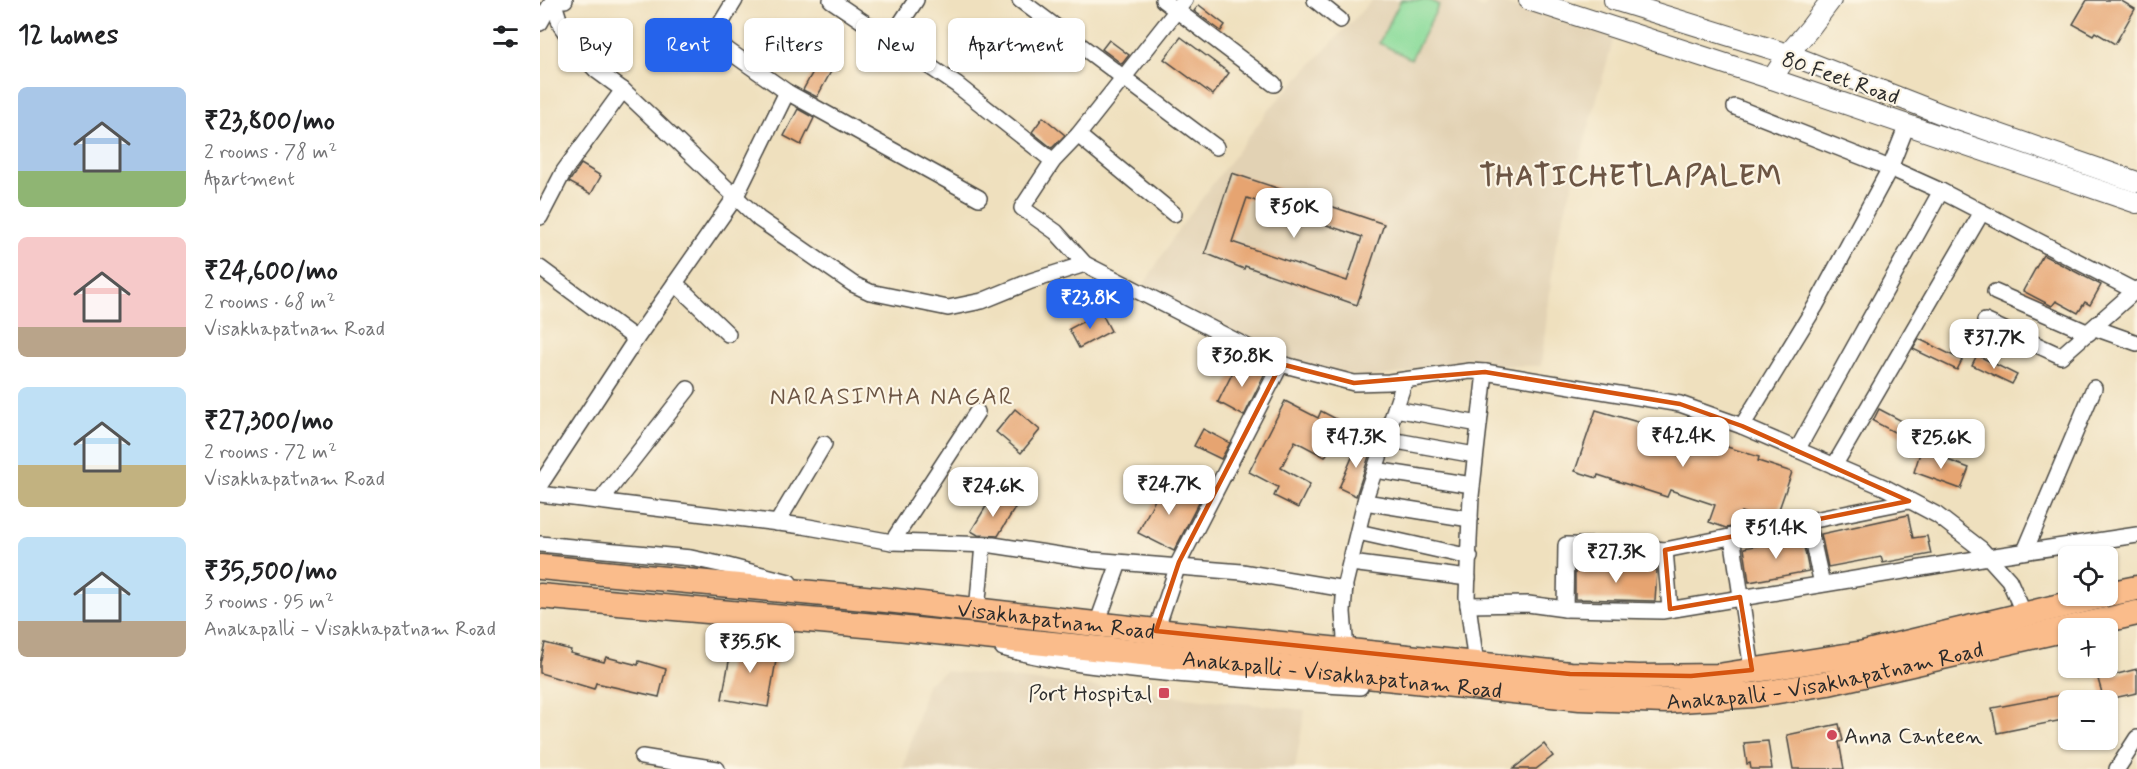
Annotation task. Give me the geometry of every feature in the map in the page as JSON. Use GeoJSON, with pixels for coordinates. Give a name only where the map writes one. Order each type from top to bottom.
{"type":"FeatureCollection","features":[{"type":"Feature","properties":{"kind":"main road","name":"Visakhapatnam Road"},"geometry":{"type":"LineString","coordinates":[[540,567],[842,596],[1570,674],[1639,677],[1718,675],[1864,652],[2059,606]]}},
{"type":"Feature","properties":{"kind":"main road"},"geometry":{"type":"LineString","coordinates":[[2118,592],[2137,588]]}},
{"type":"Feature","properties":{"kind":"main road","name":"Anakapalli - Visakhapatnam Road"},"geometry":{"type":"LineString","coordinates":[[540,596],[956,634],[1580,698],[1665,701],[1753,695],[1827,683],[2137,613]]}},
{"type":"Feature","properties":{"kind":"street"},"geometry":{"type":"LineString","coordinates":[[553,0],[565,0]]}},
{"type":"Feature","properties":{"kind":"street"},"geometry":{"type":"LineString","coordinates":[[540,23],[553,0]]}},
{"type":"Feature","properties":{"kind":"street"},"geometry":{"type":"LineString","coordinates":[[553,0],[561,26],[579,52],[597,71],[623,90],[759,219],[853,284],[870,292],[896,299],[948,308],[982,301],[1031,281],[1085,264]]}},
{"type":"Feature","properties":{"kind":"street"},"geometry":{"type":"LineString","coordinates":[[735,0],[717,28],[716,35],[726,49],[787,92],[979,198]]}},
{"type":"Feature","properties":{"kind":"street"},"geometry":{"type":"LineString","coordinates":[[831,0],[856,18]]}},
{"type":"Feature","properties":{"kind":"street"},"geometry":{"type":"LineString","coordinates":[[904,18],[916,0]]}},
{"type":"Feature","properties":{"kind":"street"},"geometry":{"type":"LineString","coordinates":[[1020,0],[1216,147]]}},
{"type":"Feature","properties":{"kind":"street"},"geometry":{"type":"LineString","coordinates":[[1163,0],[1181,5],[1274,84]]}},
{"type":"Feature","properties":{"kind":"street"},"geometry":{"type":"LineString","coordinates":[[1315,0],[1340,20]]}},
{"type":"Feature","properties":{"kind":"street","name":"80 Feet Road"},"geometry":{"type":"LineString","coordinates":[[1529,0],[1772,79],[2137,203]]}},
{"type":"Feature","properties":{"kind":"street","name":"80 Feet Road"},"geometry":{"type":"LineString","coordinates":[[1614,0],[1788,54],[1944,115],[2137,183]]}},
{"type":"Feature","properties":{"kind":"street"},"geometry":{"type":"LineString","coordinates":[[1772,79],[1788,54],[1832,0]]}},
{"type":"Feature","properties":{"kind":"street"},"geometry":{"type":"LineString","coordinates":[[1181,5],[1078,135],[1053,161],[1022,208],[1056,232],[1085,264],[1281,364],[1354,383],[1405,380],[1470,371],[1485,372],[1680,404],[1742,426],[1886,488],[1937,515],[1988,557],[2009,580],[2024,614]]}},
{"type":"Feature","properties":{"kind":"street"},"geometry":{"type":"LineString","coordinates":[[936,71],[957,85],[1053,161]]}},
{"type":"Feature","properties":{"kind":"street"},"geometry":{"type":"LineString","coordinates":[[540,217],[564,171],[623,90]]}},
{"type":"Feature","properties":{"kind":"street"},"geometry":{"type":"LineString","coordinates":[[540,485],[636,339],[736,196],[787,92]]}},
{"type":"Feature","properties":{"kind":"street"},"geometry":{"type":"LineString","coordinates":[[1735,107],[1890,168],[1941,191],[2136,290],[2061,356],[1984,321]]}},
{"type":"Feature","properties":{"kind":"street"},"geometry":{"type":"LineString","coordinates":[[1742,426],[1816,305],[1890,168],[1907,125]]}},
{"type":"Feature","properties":{"kind":"street"},"geometry":{"type":"LineString","coordinates":[[1078,135],[1174,214]]}},
{"type":"Feature","properties":{"kind":"street"},"geometry":{"type":"LineString","coordinates":[[1797,450],[1941,191]]}},
{"type":"Feature","properties":{"kind":"street"},"geometry":{"type":"LineString","coordinates":[[1834,466],[1982,212]]}},
{"type":"Feature","properties":{"kind":"street"},"geometry":{"type":"LineString","coordinates":[[540,268],[636,339]]}},
{"type":"Feature","properties":{"kind":"street"},"geometry":{"type":"LineString","coordinates":[[675,283],[728,334]]}},
{"type":"Feature","properties":{"kind":"street"},"geometry":{"type":"LineString","coordinates":[[1995,292],[2092,330],[2137,343]]}},
{"type":"Feature","properties":{"kind":"street"},"geometry":{"type":"LineString","coordinates":[[1156,631],[1176,568],[1281,364]]}},
{"type":"Feature","properties":{"kind":"street"},"geometry":{"type":"LineString","coordinates":[[1476,664],[1468,605],[1468,578],[1475,455],[1485,372]]}},
{"type":"Feature","properties":{"kind":"street"},"geometry":{"type":"LineString","coordinates":[[1346,651],[1342,612],[1350,563],[1365,502],[1405,380]]}},
{"type":"Feature","properties":{"kind":"street"},"geometry":{"type":"LineString","coordinates":[[2025,551],[2094,388]]}},
{"type":"Feature","properties":{"kind":"street"},"geometry":{"type":"LineString","coordinates":[[601,500],[688,389]]}},
{"type":"Feature","properties":{"kind":"street"},"geometry":{"type":"LineString","coordinates":[[1395,409],[1479,424]]}},
{"type":"Feature","properties":{"kind":"street"},"geometry":{"type":"LineString","coordinates":[[892,542],[977,412]]}},
{"type":"Feature","properties":{"kind":"street"},"geometry":{"type":"LineString","coordinates":[[1385,439],[1475,455]]}},
{"type":"Feature","properties":{"kind":"street"},"geometry":{"type":"LineString","coordinates":[[777,523],[824,444]]}},
{"type":"Feature","properties":{"kind":"street"},"geometry":{"type":"LineString","coordinates":[[1375,470],[1473,486]]}},
{"type":"Feature","properties":{"kind":"street"},"geometry":{"type":"LineString","coordinates":[[540,494],[803,526],[892,542],[984,545],[1119,563],[1242,572],[1345,589]]}},
{"type":"Feature","properties":{"kind":"street"},"geometry":{"type":"LineString","coordinates":[[1565,609],[1566,545],[1622,546],[1665,550],[1909,501]]}},
{"type":"Feature","properties":{"kind":"street"},"geometry":{"type":"LineString","coordinates":[[1365,502],[1470,519]]}},
{"type":"Feature","properties":{"kind":"street"},"geometry":{"type":"LineString","coordinates":[[1808,521],[1822,584]]}},
{"type":"Feature","properties":{"kind":"street"},"geometry":{"type":"LineString","coordinates":[[1358,532],[1470,557]]}},
{"type":"Feature","properties":{"kind":"street"},"geometry":{"type":"LineString","coordinates":[[1468,605],[1528,604],[1565,609],[1670,609],[2137,535]]}},
{"type":"Feature","properties":{"kind":"street"},"geometry":{"type":"LineString","coordinates":[[1732,536],[1752,670]]}},
{"type":"Feature","properties":{"kind":"street"},"geometry":{"type":"LineString","coordinates":[[540,544],[691,558],[724,564],[842,596]]}},
{"type":"Feature","properties":{"kind":"street"},"geometry":{"type":"LineString","coordinates":[[977,611],[984,545]]}},
{"type":"Feature","properties":{"kind":"street"},"geometry":{"type":"LineString","coordinates":[[1665,550],[1670,609]]}},
{"type":"Feature","properties":{"kind":"street"},"geometry":{"type":"LineString","coordinates":[[1097,624],[1119,563]]}},
{"type":"Feature","properties":{"kind":"street"},"geometry":{"type":"LineString","coordinates":[[1350,563],[1468,578]]}},
{"type":"Feature","properties":{"kind":"street"},"geometry":{"type":"LineString","coordinates":[[2117,769],[2137,738]]}},
{"type":"Feature","properties":{"kind":"street"},"geometry":{"type":"LineString","coordinates":[[642,757],[717,769]]}},
{"type":"Feature","properties":{"kind":"highlighted area"},"geometry":{"type":"Polygon","coordinates":[[[1281,364],[1354,383],[1485,372],[1680,404],[1742,426],[1909,501],[1665,550],[1670,609],[1740,597],[1752,670],[1691,676],[1570,674],[1156,631],[1179,562],[1281,364]]]}},
{"type":"Feature","properties":{"kind":"shaded area"},"geometry":{"type":"Polygon","coordinates":[[[1372,0],[1463,0],[1483,8],[1492,0],[1614,38],[1556,243],[1541,366],[1462,365],[1366,378],[1287,359],[1143,286],[1178,230],[1270,108],[1372,0]]]}},
{"type":"Feature","properties":{"kind":"shaded area"},"geometry":{"type":"Polygon","coordinates":[[[945,671],[1305,710],[1295,769],[903,769],[927,684],[945,671]]]}},
{"type":"Feature","properties":{"kind":"green space"},"geometry":{"type":"Polygon","coordinates":[[[1401,0],[1429,0],[1439,5],[1411,59],[1379,43],[1401,0]]]}},
{"type":"Feature","properties":{"kind":"building"},"geometry":{"type":"Polygon","coordinates":[[[2087,0],[2120,0],[2135,9],[2115,44],[2095,32],[2093,35],[2073,24],[2087,0]]]}},
{"type":"Feature","properties":{"kind":"building"},"geometry":{"type":"Polygon","coordinates":[[[1199,5],[1225,25],[1221,31],[1194,11],[1199,5]]]}},
{"type":"Feature","properties":{"kind":"building"},"geometry":{"type":"Polygon","coordinates":[[[1181,37],[1229,73],[1213,95],[1164,59],[1181,37]]]}},
{"type":"Feature","properties":{"kind":"building"},"geometry":{"type":"Polygon","coordinates":[[[1109,40],[1129,55],[1122,64],[1102,49],[1109,40]]]}},
{"type":"Feature","properties":{"kind":"building"},"geometry":{"type":"Polygon","coordinates":[[[813,72],[831,72],[817,97],[803,90],[813,72]]]}},
{"type":"Feature","properties":{"kind":"building"},"geometry":{"type":"Polygon","coordinates":[[[798,109],[814,118],[801,145],[784,136],[798,109]]]}},
{"type":"Feature","properties":{"kind":"building"},"geometry":{"type":"Polygon","coordinates":[[[1043,117],[1065,135],[1052,148],[1032,132],[1043,117]]]}},
{"type":"Feature","properties":{"kind":"building"},"geometry":{"type":"Polygon","coordinates":[[[581,164],[601,176],[591,194],[569,182],[581,164]]]}},
{"type":"Feature","properties":{"kind":"building"},"geometry":{"type":"Polygon","coordinates":[[[1232,173],[1384,224],[1357,305],[1245,266],[1244,269],[1205,253],[1232,173]],[[1247,198],[1232,242],[1347,281],[1362,237],[1247,198]]]}},
{"type":"Feature","properties":{"kind":"building"},"geometry":{"type":"Polygon","coordinates":[[[2043,255],[2101,285],[2090,305],[2085,302],[2078,313],[2056,301],[2052,306],[2023,291],[2043,255]]]}},
{"type":"Feature","properties":{"kind":"building"},"geometry":{"type":"Polygon","coordinates":[[[1101,312],[1111,331],[1079,348],[1069,329],[1101,312]]]}},
{"type":"Feature","properties":{"kind":"building"},"geometry":{"type":"Polygon","coordinates":[[[1919,339],[1962,360],[1957,370],[1913,349],[1919,339]]]}},
{"type":"Feature","properties":{"kind":"building"},"geometry":{"type":"Polygon","coordinates":[[[1977,355],[2017,375],[2012,384],[1972,365],[1977,355]]]}},
{"type":"Feature","properties":{"kind":"building"},"geometry":{"type":"Polygon","coordinates":[[[1239,360],[1265,373],[1244,416],[1218,402],[1239,360]]]}},
{"type":"Feature","properties":{"kind":"building"},"geometry":{"type":"Polygon","coordinates":[[[1285,401],[1318,418],[1321,411],[1344,423],[1325,457],[1295,441],[1281,468],[1310,484],[1298,508],[1274,496],[1278,487],[1249,472],[1285,401]]]}},
{"type":"Feature","properties":{"kind":"building"},"geometry":{"type":"Polygon","coordinates":[[[1015,409],[1040,430],[1021,453],[996,432],[1015,409]]]}},
{"type":"Feature","properties":{"kind":"building"},"geometry":{"type":"Polygon","coordinates":[[[1879,409],[1921,431],[1915,443],[1873,421],[1879,409]]]}},
{"type":"Feature","properties":{"kind":"building"},"geometry":{"type":"Polygon","coordinates":[[[1596,410],[1662,429],[1663,424],[1700,437],[1702,433],[1723,440],[1721,445],[1759,457],[1758,461],[1792,472],[1776,518],[1764,520],[1741,512],[1737,526],[1726,528],[1709,522],[1715,505],[1670,490],[1667,497],[1598,475],[1597,478],[1575,471],[1596,410]]]}},
{"type":"Feature","properties":{"kind":"building"},"geometry":{"type":"Polygon","coordinates":[[[1203,429],[1230,443],[1221,459],[1194,446],[1203,429]]]}},
{"type":"Feature","properties":{"kind":"building"},"geometry":{"type":"Polygon","coordinates":[[[1359,441],[1372,447],[1356,496],[1339,488],[1359,441]]]}},
{"type":"Feature","properties":{"kind":"building"},"geometry":{"type":"Polygon","coordinates":[[[1921,450],[1969,468],[1961,489],[1914,472],[1921,450]]]}},
{"type":"Feature","properties":{"kind":"building"},"geometry":{"type":"Polygon","coordinates":[[[1164,482],[1200,500],[1174,551],[1138,533],[1164,482]]]}},
{"type":"Feature","properties":{"kind":"building"},"geometry":{"type":"Polygon","coordinates":[[[993,495],[1015,508],[998,536],[978,535],[971,531],[993,495]]]}},
{"type":"Feature","properties":{"kind":"building"},"geometry":{"type":"Polygon","coordinates":[[[1908,515],[1913,538],[1927,536],[1931,554],[1883,563],[1881,557],[1828,567],[1821,534],[1908,515]]]}},
{"type":"Feature","properties":{"kind":"building"},"geometry":{"type":"Polygon","coordinates":[[[1802,537],[1809,571],[1749,582],[1744,548],[1802,537]]]}},
{"type":"Feature","properties":{"kind":"building"},"geometry":{"type":"Polygon","coordinates":[[[1575,568],[1657,570],[1655,601],[1575,599],[1575,568]]]}},
{"type":"Feature","properties":{"kind":"building"},"geometry":{"type":"Polygon","coordinates":[[[733,640],[778,649],[768,707],[722,699],[733,640]]]}},
{"type":"Feature","properties":{"kind":"building"},"geometry":{"type":"Polygon","coordinates":[[[545,643],[571,650],[570,653],[604,662],[606,657],[638,665],[639,661],[666,669],[659,697],[596,683],[594,689],[540,673],[545,643]]]}},
{"type":"Feature","properties":{"kind":"building"},"geometry":{"type":"Polygon","coordinates":[[[2137,669],[2137,693],[2118,697],[2118,690],[2101,690],[2098,679],[2118,678],[2118,674],[2137,669]]]}},
{"type":"Feature","properties":{"kind":"building"},"geometry":{"type":"Polygon","coordinates":[[[2058,696],[2058,721],[1997,733],[1992,708],[2058,696]]]}},
{"type":"Feature","properties":{"kind":"building"},"geometry":{"type":"Polygon","coordinates":[[[1839,724],[1843,741],[1839,742],[1844,769],[1793,769],[1787,735],[1839,724]]]}},
{"type":"Feature","properties":{"kind":"building"},"geometry":{"type":"Polygon","coordinates":[[[1768,741],[1772,769],[1751,769],[1750,763],[1747,764],[1744,743],[1768,741]]]}},
{"type":"Feature","properties":{"kind":"building"},"geometry":{"type":"Polygon","coordinates":[[[1544,744],[1553,756],[1536,769],[1513,769],[1544,744]]]}},
{"type":"Feature","properties":{"kind":"place","name":"Port Hospital"},"geometry":{"type":"Point","coordinates":[1164,693]}},
{"type":"Feature","properties":{"kind":"place","name":"Anna Canteen"},"geometry":{"type":"Point","coordinates":[1832,735]}},
{"type":"Feature","properties":{"kind":"district","name":"THATICHETLAPALEM"},"geometry":{"type":"Point","coordinates":[1631,175]}},
{"type":"Feature","properties":{"kind":"district","name":"NARASIMHA NAGAR"},"geometry":{"type":"Point","coordinates":[892,396]}}]}
